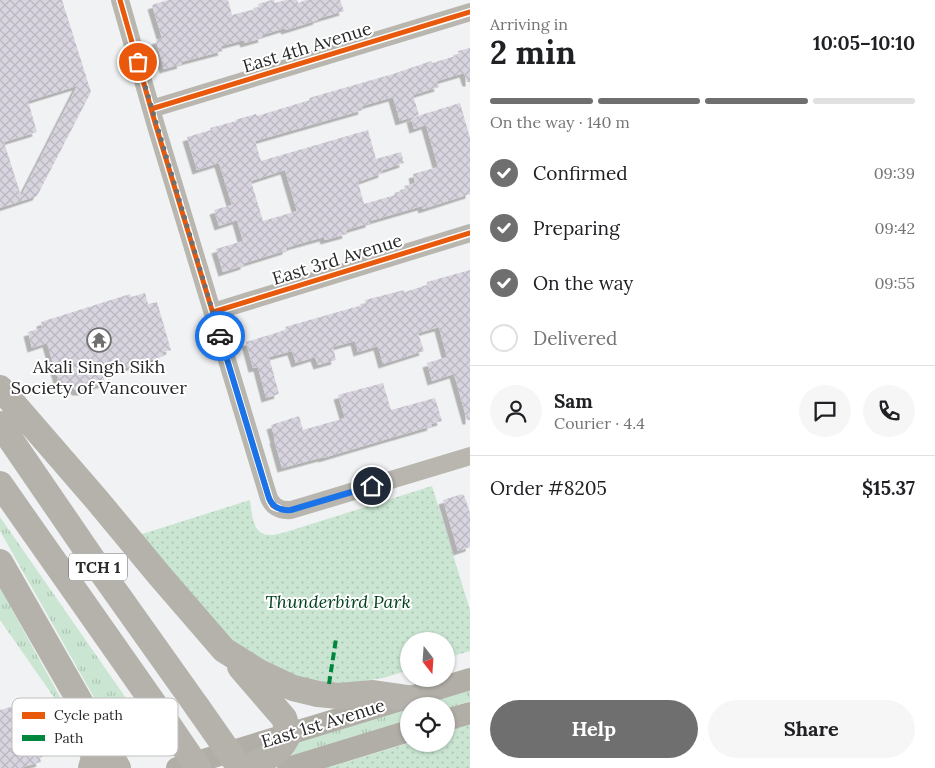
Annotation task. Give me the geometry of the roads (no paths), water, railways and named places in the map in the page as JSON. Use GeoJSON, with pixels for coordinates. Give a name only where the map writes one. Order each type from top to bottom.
{"type":"FeatureCollection","features":[{"type":"Feature","properties":{"kind":"highway"},"geometry":{"type":"LineString","coordinates":[[0,388],[284,718],[289,734],[286,742],[278,751],[251,768]]}},
{"type":"Feature","properties":{"kind":"highway","name":"TCH 1"},"geometry":{"type":"LineString","coordinates":[[0,424],[100,570],[240,768]]}},
{"type":"Feature","properties":{"kind":"highway","name":"TCH 1"},"geometry":{"type":"LineString","coordinates":[[0,484],[150,698]]}},
{"type":"Feature","properties":{"kind":"highway"},"geometry":{"type":"LineString","coordinates":[[0,562],[78,698]]}},
{"type":"Feature","properties":{"kind":"highway"},"geometry":{"type":"LineString","coordinates":[[224,650],[259,672],[293,688],[318,694],[339,696],[373,693],[401,697]]}},
{"type":"Feature","properties":{"kind":"highway","name":"TCH 1"},"geometry":{"type":"LineString","coordinates":[[178,739],[198,768]]}},
{"type":"Feature","properties":{"kind":"highway"},"geometry":{"type":"LineString","coordinates":[[111,756],[118,768]]}},
{"type":"Feature","properties":{"kind":"main road","name":"East 1st Avenue"},"geometry":{"type":"LineString","coordinates":[[411,697],[470,679]]}},
{"type":"Feature","properties":{"kind":"main road","name":"East 1st Avenue"},"geometry":{"type":"LineString","coordinates":[[177,768],[400,700]]}},
{"type":"Feature","properties":{"kind":"main road"},"geometry":{"type":"LineString","coordinates":[[455,717],[470,713]]}},
{"type":"Feature","properties":{"kind":"main road","name":"East 1st Avenue"},"geometry":{"type":"LineString","coordinates":[[288,768],[400,734]]}},
{"type":"Feature","properties":{"kind":"street"},"geometry":{"type":"LineString","coordinates":[[120,0],[151,109],[273,506],[284,511],[291,510],[470,456]]}},
{"type":"Feature","properties":{"kind":"street","name":"East 4th Avenue"},"geometry":{"type":"LineString","coordinates":[[151,109],[470,12]]}},
{"type":"Feature","properties":{"kind":"street","name":"East 3rd Avenue"},"geometry":{"type":"LineString","coordinates":[[213,312],[470,233]]}},
{"type":"Feature","properties":{"kind":"place","name":"Akali Singh Sikh Society of Vancouver"},"geometry":{"type":"Point","coordinates":[99,340]}},
{"type":"Feature","properties":{"kind":"park label","name":"Thunderbird Park"},"geometry":{"type":"Point","coordinates":[338,601]}}]}
